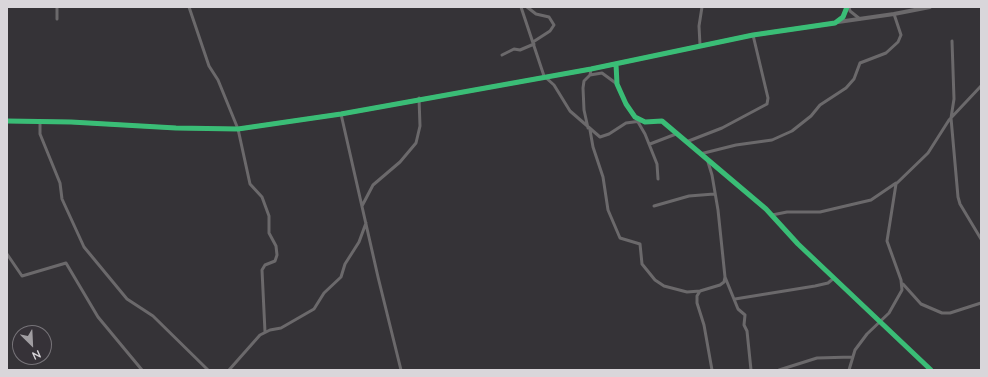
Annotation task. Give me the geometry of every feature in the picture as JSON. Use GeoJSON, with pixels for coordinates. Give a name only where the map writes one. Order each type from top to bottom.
{"type":"FeatureCollection","features":[{"type":"Feature","properties":{"kind":"street"},"geometry":{"type":"LineString","coordinates":[[56,7],[57,19]]}},
{"type":"Feature","properties":{"kind":"street"},"geometry":{"type":"LineString","coordinates":[[189,7],[209,66],[218,80],[238,129],[250,184],[262,197],[269,216],[269,232],[277,250],[276,260],[265,265],[261,273],[265,332]]}},
{"type":"Feature","properties":{"kind":"street"},"geometry":{"type":"LineString","coordinates":[[521,7],[544,76],[554,85],[566,107],[589,129],[600,136],[604,136],[622,124],[640,121],[651,123],[662,121],[772,215],[789,235],[879,322],[916,354],[931,370]]}},
{"type":"Feature","properties":{"kind":"street"},"geometry":{"type":"LineString","coordinates":[[502,54],[513,50],[520,50],[534,43],[550,31],[554,25],[549,18],[536,14],[527,7]]}},
{"type":"Feature","properties":{"kind":"street"},"geometry":{"type":"LineString","coordinates":[[700,45],[699,32],[702,7]]}},
{"type":"Feature","properties":{"kind":"street"},"geometry":{"type":"LineString","coordinates":[[848,7],[850,11],[860,19]]}},
{"type":"Feature","properties":{"kind":"street"},"geometry":{"type":"LineString","coordinates":[[835,23],[843,17],[848,7]]}},
{"type":"Feature","properties":{"kind":"street"},"geometry":{"type":"LineString","coordinates":[[7,121],[40,123],[71,122],[176,128],[238,129],[341,114],[419,98],[591,69],[753,34],[894,14],[930,7]]}},
{"type":"Feature","properties":{"kind":"street"},"geometry":{"type":"LineString","coordinates":[[700,154],[736,145],[772,140],[792,131],[811,116],[820,105],[846,88],[854,79],[860,63],[883,54],[898,42],[900,35],[894,14]]}},
{"type":"Feature","properties":{"kind":"street"},"geometry":{"type":"LineString","coordinates":[[686,142],[722,128],[767,104],[768,98],[753,34]]}},
{"type":"Feature","properties":{"kind":"street"},"geometry":{"type":"LineString","coordinates":[[952,40],[954,93],[951,118],[958,197],[960,204],[981,239]]}},
{"type":"Feature","properties":{"kind":"street"},"geometry":{"type":"LineString","coordinates":[[616,64],[618,84],[633,114],[640,121],[650,144],[658,167],[658,179]]}},
{"type":"Feature","properties":{"kind":"street"},"geometry":{"type":"LineString","coordinates":[[590,75],[591,69]]}},
{"type":"Feature","properties":{"kind":"street"},"geometry":{"type":"LineString","coordinates":[[618,84],[602,73],[590,75],[584,81],[583,88],[584,110],[593,147],[603,177],[608,210],[620,238],[640,244],[642,264],[661,284],[687,292],[700,291],[722,284],[725,277]]}},
{"type":"Feature","properties":{"kind":"street"},"geometry":{"type":"LineString","coordinates":[[772,215],[787,212],[820,212],[871,200],[896,183],[928,154],[951,118],[981,86]]}},
{"type":"Feature","properties":{"kind":"street"},"geometry":{"type":"LineString","coordinates":[[362,207],[373,185],[400,162],[416,143],[420,126],[419,98]]}},
{"type":"Feature","properties":{"kind":"street"},"geometry":{"type":"LineString","coordinates":[[341,114],[401,370]]}},
{"type":"Feature","properties":{"kind":"street"},"geometry":{"type":"LineString","coordinates":[[40,123],[40,134],[60,183],[62,199],[84,247],[127,299],[153,316],[208,370]]}},
{"type":"Feature","properties":{"kind":"street"},"geometry":{"type":"LineString","coordinates":[[650,144],[676,134]]}},
{"type":"Feature","properties":{"kind":"street"},"geometry":{"type":"LineString","coordinates":[[707,160],[712,175],[714,194],[718,210],[725,277],[735,299],[738,310],[745,315],[744,325],[747,332],[751,370]]}},
{"type":"Feature","properties":{"kind":"street"},"geometry":{"type":"LineString","coordinates":[[896,183],[887,241],[902,282],[919,303],[942,313],[950,313],[981,303]]}},
{"type":"Feature","properties":{"kind":"street"},"geometry":{"type":"LineString","coordinates":[[654,206],[689,196],[714,194]]}},
{"type":"Feature","properties":{"kind":"street"},"geometry":{"type":"LineString","coordinates":[[229,370],[258,337],[265,332],[281,328],[314,309],[324,293],[341,277],[345,264],[359,242],[366,223]]}},
{"type":"Feature","properties":{"kind":"street"},"geometry":{"type":"LineString","coordinates":[[7,254],[22,276],[66,263],[98,317],[142,370]]}},
{"type":"Feature","properties":{"kind":"street"},"geometry":{"type":"LineString","coordinates":[[735,299],[815,286],[828,283],[834,278]]}},
{"type":"Feature","properties":{"kind":"street"},"geometry":{"type":"LineString","coordinates":[[849,370],[852,357],[857,346],[895,305],[902,290],[902,282]]}},
{"type":"Feature","properties":{"kind":"street"},"geometry":{"type":"LineString","coordinates":[[700,291],[697,296],[697,303],[704,325],[712,370]]}},
{"type":"Feature","properties":{"kind":"street"},"geometry":{"type":"LineString","coordinates":[[779,370],[817,358],[852,357]]}},
{"type":"Feature","properties":{"kind":"cycle path"},"geometry":{"type":"LineString","coordinates":[[7,121],[71,122],[176,128],[238,129],[341,114],[591,69],[753,35],[835,23],[843,17],[847,7]]}},
{"type":"Feature","properties":{"kind":"cycle path"},"geometry":{"type":"LineString","coordinates":[[616,64],[617,84],[626,104],[635,117],[645,122],[662,121],[766,209],[798,244],[931,370]]}}]}
